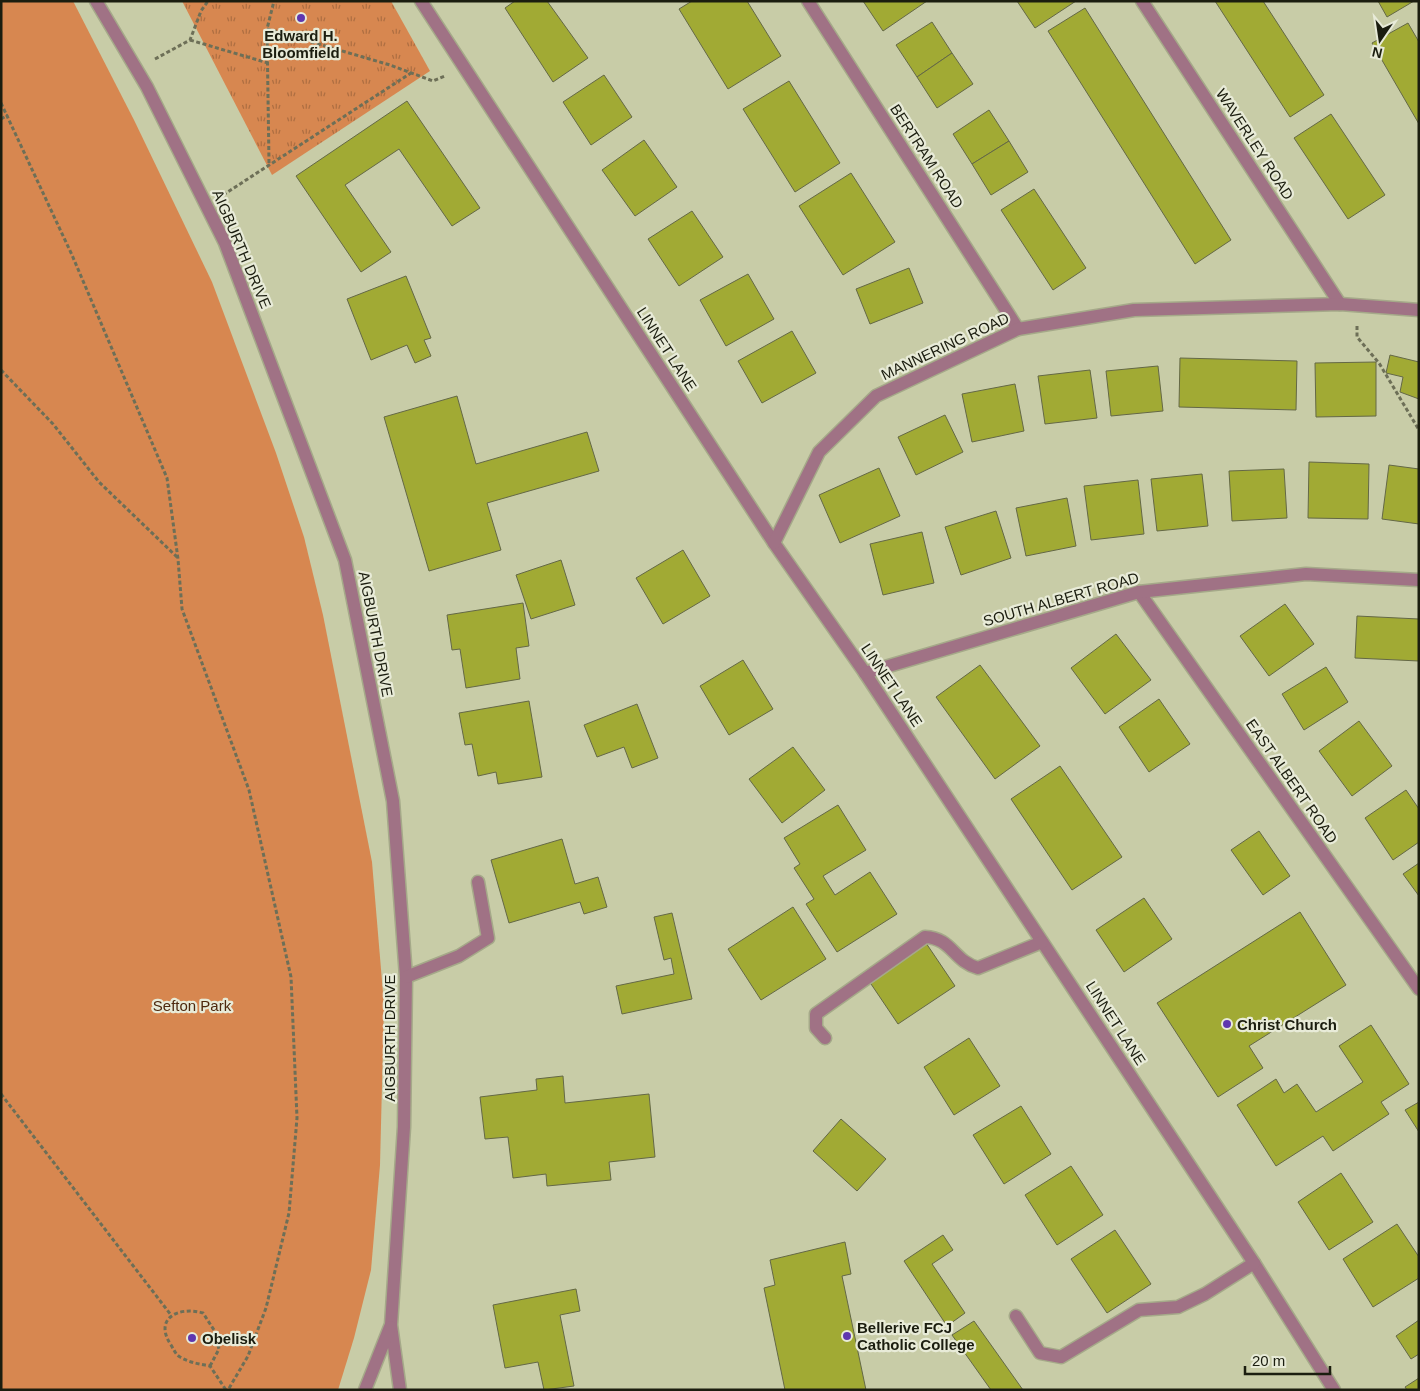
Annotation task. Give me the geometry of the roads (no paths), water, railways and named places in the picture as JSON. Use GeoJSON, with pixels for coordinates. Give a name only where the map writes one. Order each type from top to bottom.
{"type":"FeatureCollection","features":[{"type":"Feature","properties":{"kind":"street","name":"AIGBURTH DRIVE"},"geometry":{"type":"LineString","coordinates":[[96,1],[137,69],[225,243],[345,560],[393,802],[406,977],[404,1127],[391,1325],[400,1390]]}},
{"type":"Feature","properties":{"kind":"street","name":"LINNET LANE"},"geometry":{"type":"LineString","coordinates":[[420,1],[774,543],[865,673],[1254,1263],[1334,1390]]}},
{"type":"Feature","properties":{"kind":"street","name":"BERTRAM ROAD"},"geometry":{"type":"LineString","coordinates":[[808,1],[1018,329]]}},
{"type":"Feature","properties":{"kind":"street","name":"WAVERLEY ROAD"},"geometry":{"type":"LineString","coordinates":[[1142,1],[1340,304]]}},
{"type":"Feature","properties":{"kind":"street","name":"MANNERING ROAD"},"geometry":{"type":"LineString","coordinates":[[774,543],[819,452],[876,396],[1018,329],[1134,310],[1340,304],[1419,310]]}},
{"type":"Feature","properties":{"kind":"street","name":"SOUTH ALBERT ROAD"},"geometry":{"type":"LineString","coordinates":[[865,673],[1139,592],[1306,574],[1419,580]]}},
{"type":"Feature","properties":{"kind":"street","name":"EAST ALBERT ROAD"},"geometry":{"type":"LineString","coordinates":[[1139,592],[1419,989]]}},
{"type":"Feature","properties":{"kind":"street"},"geometry":{"type":"LineString","coordinates":[[406,977],[459,956],[488,938],[478,882]]}},
{"type":"Feature","properties":{"kind":"street"},"geometry":{"type":"LineString","coordinates":[[824,1038],[816,1028],[816,1014],[925,937],[936,938],[945,942],[958,958],[969,966],[978,968],[1042,942]]}},
{"type":"Feature","properties":{"kind":"street"},"geometry":{"type":"LineString","coordinates":[[1016,1316],[1040,1352],[1061,1358],[1139,1310],[1178,1307],[1205,1294],[1254,1263]]}},
{"type":"Feature","properties":{"kind":"street","name":"AIGBURTH DRIVE"},"geometry":{"type":"LineString","coordinates":[[366,1390],[391,1325]]}},
{"type":"Feature","properties":{"kind":"place","name":"Edward H. Bloomfield"},"geometry":{"type":"Point","coordinates":[301,18]}},
{"type":"Feature","properties":{"kind":"place","name":"Christ Church"},"geometry":{"type":"Point","coordinates":[1227,1024]}},
{"type":"Feature","properties":{"kind":"place","name":"Bellerive FCJ Catholic College"},"geometry":{"type":"Point","coordinates":[847,1336]}},
{"type":"Feature","properties":{"kind":"place","name":"Obelisk"},"geometry":{"type":"Point","coordinates":[192,1338]}},
{"type":"Feature","properties":{"kind":"park label","name":"Sefton Park"},"geometry":{"type":"Point","coordinates":[192,1005]}}]}
